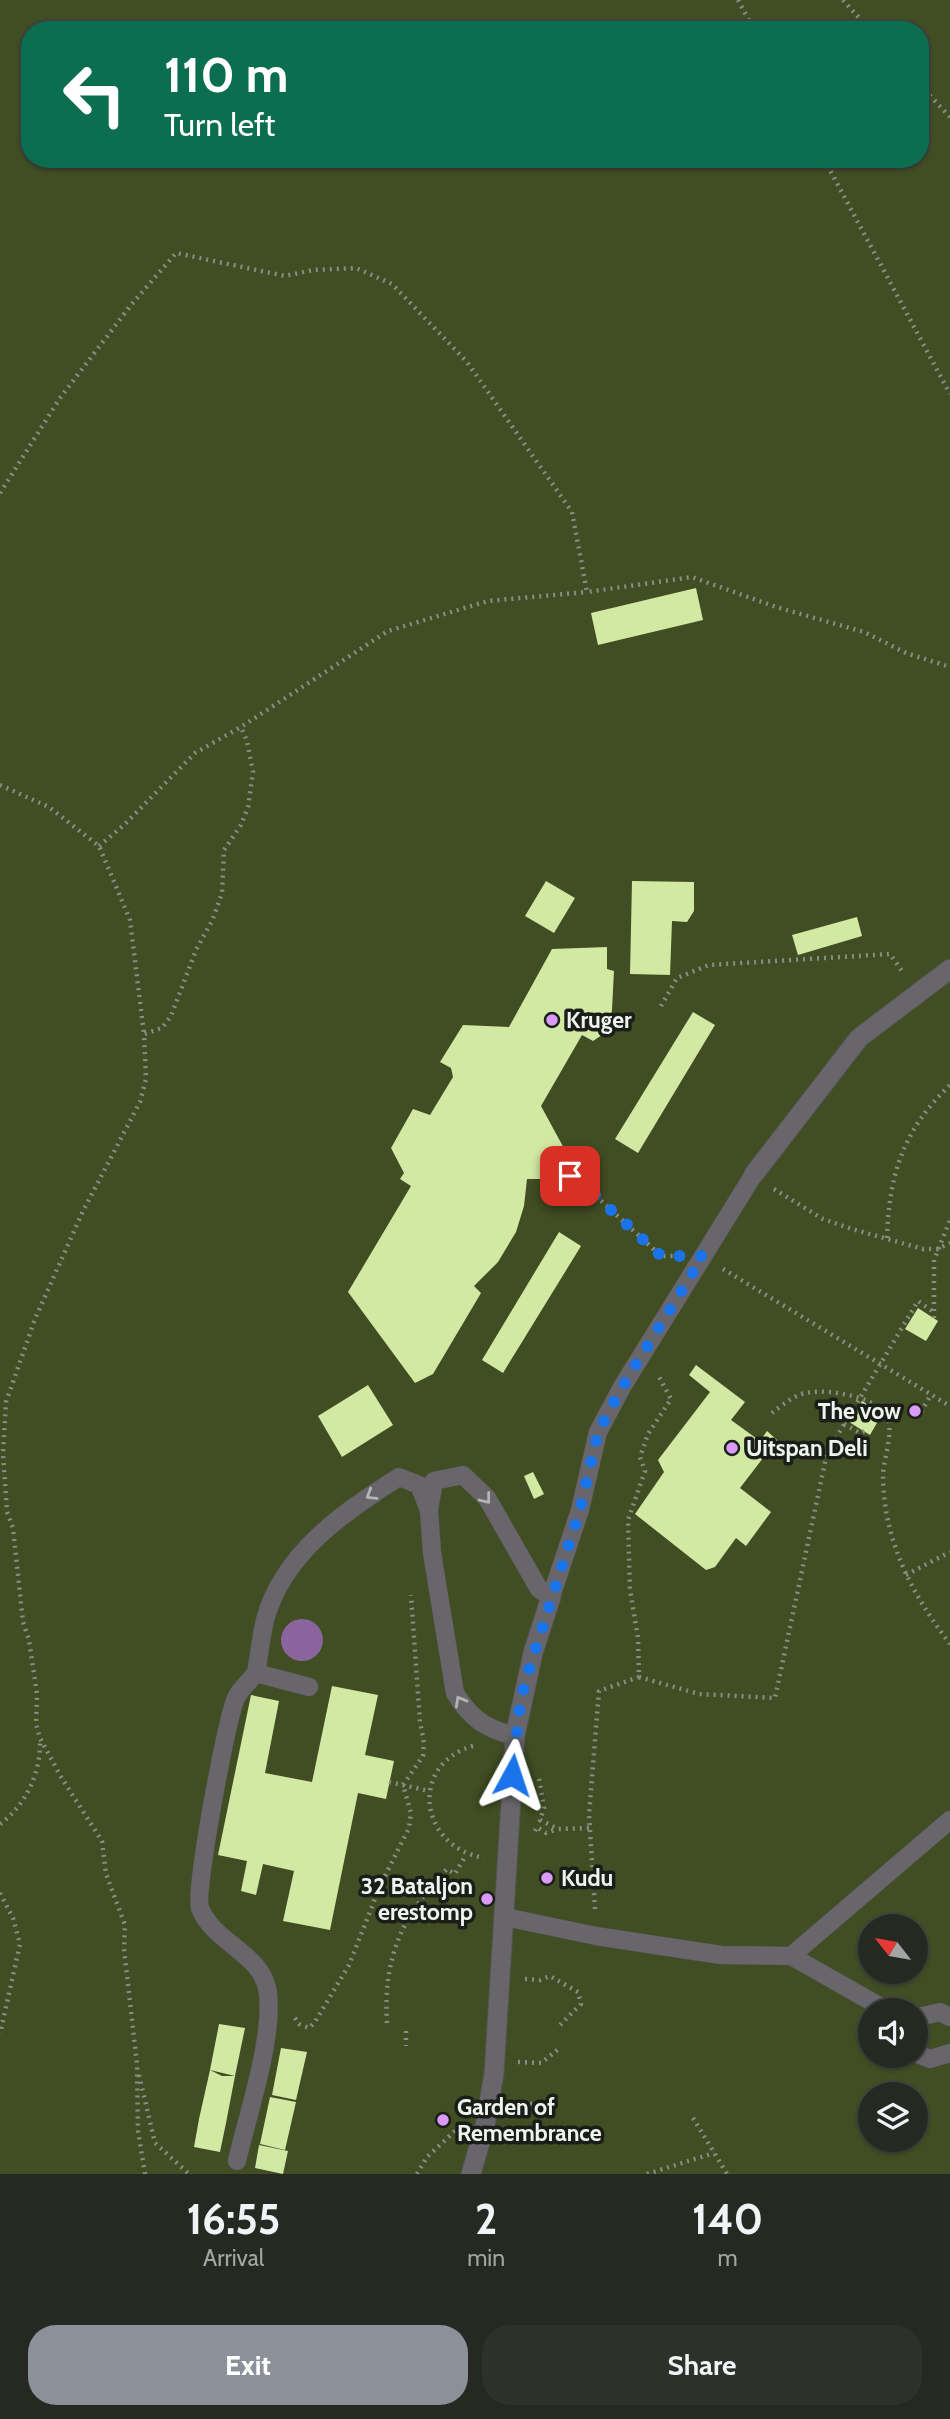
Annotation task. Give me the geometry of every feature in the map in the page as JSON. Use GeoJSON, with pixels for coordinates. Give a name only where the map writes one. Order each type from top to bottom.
{"type":"FeatureCollection","features":[{"type":"Feature","properties":{"kind":"street"},"geometry":{"type":"LineString","coordinates":[[754,1174],[859,1038],[950,970]]}},
{"type":"Feature","properties":{"kind":"street"},"geometry":{"type":"LineString","coordinates":[[483,2174],[485,2125],[500,2022],[515,1736],[533,1653],[551,1597]]}},
{"type":"Feature","properties":{"kind":"street"},"geometry":{"type":"LineString","coordinates":[[471,2174],[485,2125]]}},
{"type":"Feature","properties":{"kind":"lane"},"geometry":{"type":"LineString","coordinates":[[515,1736],[481,1725],[467,1713],[455,1693],[432,1553],[429,1510],[434,1481],[463,1475],[487,1498],[539,1589],[551,1597],[580,1510],[598,1432],[645,1349],[754,1174]]}},
{"type":"Feature","properties":{"kind":"lane"},"geometry":{"type":"LineString","coordinates":[[237,2161],[268,2027],[268,1992],[256,1965],[211,1926],[199,1906],[198,1886],[236,1698],[257,1673],[266,1618],[291,1562],[350,1508],[399,1477],[419,1485],[429,1510]]}},
{"type":"Feature","properties":{"kind":"lane"},"geometry":{"type":"LineString","coordinates":[[257,1673],[309,1687]]}},
{"type":"Feature","properties":{"kind":"lane"},"geometry":{"type":"LineString","coordinates":[[791,1956],[950,1820]]}},
{"type":"Feature","properties":{"kind":"lane"},"geometry":{"type":"LineString","coordinates":[[505,1917],[596,1936],[721,1955],[791,1956],[865,1998]]}},
{"type":"Feature","properties":{"kind":"lane"},"geometry":{"type":"LineString","coordinates":[[928,2015],[940,2012],[950,2017]]}},
{"type":"Feature","properties":{"kind":"lane"},"geometry":{"type":"LineString","coordinates":[[928,2058],[950,2053]]}},
{"type":"Feature","properties":{"kind":"path"},"geometry":{"type":"LineString","coordinates":[[738,0],[749,21]]}},
{"type":"Feature","properties":{"kind":"path"},"geometry":{"type":"LineString","coordinates":[[843,0],[862,21]]}},
{"type":"Feature","properties":{"kind":"path"},"geometry":{"type":"LineString","coordinates":[[929,95],[950,117]]}},
{"type":"Feature","properties":{"kind":"path"},"geometry":{"type":"LineString","coordinates":[[829,168],[950,394]]}},
{"type":"Feature","properties":{"kind":"path"},"geometry":{"type":"LineString","coordinates":[[0,494],[60,398],[131,305],[176,253],[285,276],[356,268],[392,284],[467,362],[572,512],[587,592]]}},
{"type":"Feature","properties":{"kind":"path"},"geometry":{"type":"LineString","coordinates":[[99,846],[125,824],[195,752],[241,727],[388,631],[488,601],[587,592],[692,577],[776,607],[864,632],[906,653],[950,667]]}},
{"type":"Feature","properties":{"kind":"path"},"geometry":{"type":"LineString","coordinates":[[144,1034],[162,1028],[171,1016],[222,893],[224,850],[241,825],[248,807],[253,772],[247,741],[241,727]]}},
{"type":"Feature","properties":{"kind":"path"},"geometry":{"type":"LineString","coordinates":[[0,785],[49,807],[99,846],[130,920],[144,1034],[146,1079],[140,1102],[83,1211],[53,1279],[6,1402],[3,1454],[6,1512],[13,1528],[23,1622],[34,1670],[41,1760],[22,1803],[0,1824]]}},
{"type":"Feature","properties":{"kind":"path"},"geometry":{"type":"LineString","coordinates":[[661,1006],[677,978],[709,965],[847,955],[890,954],[918,994]]}},
{"type":"Feature","properties":{"kind":"path"},"geometry":{"type":"LineString","coordinates":[[887,1238],[888,1197],[897,1161],[926,1109],[950,1085]]}},
{"type":"Feature","properties":{"kind":"path"},"geometry":{"type":"LineString","coordinates":[[556,1168],[584,1185],[661,1256],[703,1256],[950,1406]]}},
{"type":"Feature","properties":{"kind":"path"},"geometry":{"type":"LineString","coordinates":[[790,1200],[822,1219],[923,1250],[938,1249],[950,1243]]}},
{"type":"Feature","properties":{"kind":"path"},"geometry":{"type":"LineString","coordinates":[[596,1936],[590,1828],[599,1691],[639,1676],[699,1694],[775,1698],[827,1453],[918,1301],[935,1316],[934,1260],[950,1220]]}},
{"type":"Feature","properties":{"kind":"path"},"geometry":{"type":"LineString","coordinates":[[639,1676],[638,1638],[630,1590],[628,1520],[645,1471],[640,1457],[648,1434],[671,1399],[645,1349]]}},
{"type":"Feature","properties":{"kind":"path"},"geometry":{"type":"LineString","coordinates":[[772,1413],[800,1394],[860,1396],[884,1411],[890,1423],[883,1471],[891,1539],[906,1575],[927,1612],[950,1644]]}},
{"type":"Feature","properties":{"kind":"path"},"geometry":{"type":"LineString","coordinates":[[921,1412],[931,1395]]}},
{"type":"Feature","properties":{"kind":"path"},"geometry":{"type":"LineString","coordinates":[[844,1424],[860,1433],[864,1431]]}},
{"type":"Feature","properties":{"kind":"path"},"geometry":{"type":"LineString","coordinates":[[906,1575],[950,1552]]}},
{"type":"Feature","properties":{"kind":"path"},"geometry":{"type":"LineString","coordinates":[[403,1786],[423,1756],[424,1743],[412,1632],[410,1585]]}},
{"type":"Feature","properties":{"kind":"path"},"geometry":{"type":"LineString","coordinates":[[40,1738],[103,1841],[106,1874],[125,1925],[124,1949],[137,2064],[138,2131],[145,2174]]}},
{"type":"Feature","properties":{"kind":"path"},"geometry":{"type":"LineString","coordinates":[[478,1745],[455,1754],[443,1765],[429,1791],[436,1826],[444,1840],[466,1855],[492,1859]]}},
{"type":"Feature","properties":{"kind":"path"},"geometry":{"type":"LineString","coordinates":[[533,1769],[544,1792],[544,1808],[540,1820],[558,1829]]}},
{"type":"Feature","properties":{"kind":"path"},"geometry":{"type":"LineString","coordinates":[[389,1782],[429,1791]]}},
{"type":"Feature","properties":{"kind":"path"},"geometry":{"type":"LineString","coordinates":[[291,2012],[299,2024],[309,2028],[349,1965],[380,1886],[409,1828],[411,1813],[403,1786]]}},
{"type":"Feature","properties":{"kind":"path"},"geometry":{"type":"LineString","coordinates":[[531,1838],[537,1827],[546,1833],[558,1829],[590,1828]]}},
{"type":"Feature","properties":{"kind":"path"},"geometry":{"type":"LineString","coordinates":[[387,2023],[387,1979],[404,1925],[419,1898],[447,1869],[455,1874],[466,1855]]}},
{"type":"Feature","properties":{"kind":"path"},"geometry":{"type":"LineString","coordinates":[[0,1894],[13,1918],[20,1944],[0,2034]]}},
{"type":"Feature","properties":{"kind":"path"},"geometry":{"type":"LineString","coordinates":[[522,1979],[540,1980],[550,1976],[578,1992],[581,2004],[560,2025]]}},
{"type":"Feature","properties":{"kind":"path"},"geometry":{"type":"LineString","coordinates":[[406,2031],[406,2046]]}},
{"type":"Feature","properties":{"kind":"path"},"geometry":{"type":"LineString","coordinates":[[515,2062],[541,2063],[561,2047]]}},
{"type":"Feature","properties":{"kind":"path"},"geometry":{"type":"LineString","coordinates":[[137,2064],[155,2143],[188,2174]]}},
{"type":"Feature","properties":{"kind":"path"},"geometry":{"type":"LineString","coordinates":[[522,2103],[532,2104]]}},
{"type":"Feature","properties":{"kind":"path"},"geometry":{"type":"LineString","coordinates":[[694,2118],[727,2174]]}},
{"type":"Feature","properties":{"kind":"path"},"geometry":{"type":"LineString","coordinates":[[417,2174],[427,2157],[462,2124]]}},
{"type":"Feature","properties":{"kind":"path"},"geometry":{"type":"LineString","coordinates":[[646,2174],[714,2154]]}},
{"type":"Feature","properties":{"kind":"green space"},"geometry":{"type":"Polygon","coordinates":[[[0,0],[950,0],[950,2174],[0,2174],[0,0]]]}},
{"type":"Feature","properties":{"kind":"shaded area"},"geometry":{"type":"Polygon","coordinates":[[[302,1619],[317,1625],[323,1640],[317,1655],[302,1661],[287,1655],[281,1640],[287,1625],[302,1619]]]}},
{"type":"Feature","properties":{"kind":"building"},"geometry":{"type":"Polygon","coordinates":[[[696,588],[703,620],[598,645],[591,613],[696,588]]]}},
{"type":"Feature","properties":{"kind":"building"},"geometry":{"type":"Polygon","coordinates":[[[546,881],[575,898],[554,933],[525,916],[546,881]]]}},
{"type":"Feature","properties":{"kind":"building"},"geometry":{"type":"Polygon","coordinates":[[[632,881],[694,882],[694,911],[687,922],[672,921],[670,975],[630,974],[632,881]]]}},
{"type":"Feature","properties":{"kind":"building"},"geometry":{"type":"Polygon","coordinates":[[[857,917],[862,936],[798,955],[792,935],[857,917]]]}},
{"type":"Feature","properties":{"kind":"building"},"geometry":{"type":"Polygon","coordinates":[[[607,947],[607,969],[614,971],[611,1029],[593,1041],[582,1035],[541,1106],[566,1152],[550,1179],[527,1179],[524,1206],[516,1232],[498,1262],[474,1286],[481,1293],[433,1374],[415,1383],[348,1292],[411,1186],[400,1179],[404,1173],[391,1148],[413,1109],[430,1115],[453,1077],[451,1068],[440,1062],[463,1025],[509,1027],[552,949],[607,947]]]}},
{"type":"Feature","properties":{"kind":"building"},"geometry":{"type":"Polygon","coordinates":[[[693,1012],[715,1025],[638,1153],[615,1139],[693,1012]]]}},
{"type":"Feature","properties":{"kind":"building"},"geometry":{"type":"Polygon","coordinates":[[[559,1232],[581,1246],[503,1373],[482,1360],[559,1232]]]}},
{"type":"Feature","properties":{"kind":"building"},"geometry":{"type":"Polygon","coordinates":[[[918,1308],[938,1321],[926,1341],[905,1329],[918,1308]]]}},
{"type":"Feature","properties":{"kind":"building"},"geometry":{"type":"Polygon","coordinates":[[[696,1365],[745,1402],[731,1420],[760,1441],[767,1431],[777,1440],[740,1488],[771,1512],[746,1546],[736,1538],[715,1567],[706,1570],[635,1514],[664,1472],[658,1460],[710,1392],[689,1375],[696,1365]]]}},
{"type":"Feature","properties":{"kind":"building"},"geometry":{"type":"Polygon","coordinates":[[[368,1385],[393,1425],[342,1457],[318,1416],[368,1385]]]}},
{"type":"Feature","properties":{"kind":"building"},"geometry":{"type":"Polygon","coordinates":[[[862,1401],[882,1414],[870,1435],[849,1422],[862,1401]]]}},
{"type":"Feature","properties":{"kind":"building"},"geometry":{"type":"Polygon","coordinates":[[[533,1472],[544,1494],[534,1499],[524,1476],[533,1472]]]}},
{"type":"Feature","properties":{"kind":"building"},"geometry":{"type":"Polygon","coordinates":[[[332,1686],[378,1695],[365,1755],[394,1761],[386,1799],[358,1793],[330,1930],[283,1921],[294,1871],[263,1864],[256,1895],[241,1891],[247,1861],[218,1855],[251,1695],[279,1701],[265,1773],[312,1782],[332,1686]]]}},
{"type":"Feature","properties":{"kind":"building"},"geometry":{"type":"Polygon","coordinates":[[[219,2024],[245,2028],[235,2076],[210,2070],[219,2024]]]}},
{"type":"Feature","properties":{"kind":"building"},"geometry":{"type":"Polygon","coordinates":[[[281,2048],[307,2052],[296,2100],[272,2095],[281,2048]]]}},
{"type":"Feature","properties":{"kind":"building"},"geometry":{"type":"Polygon","coordinates":[[[210,2070],[222,2076],[235,2076],[226,2123],[199,2119],[210,2070]]]}},
{"type":"Feature","properties":{"kind":"building"},"geometry":{"type":"Polygon","coordinates":[[[270,2097],[296,2102],[285,2150],[260,2144],[270,2097]]]}},
{"type":"Feature","properties":{"kind":"building"},"geometry":{"type":"Polygon","coordinates":[[[199,2119],[226,2123],[220,2152],[194,2147],[199,2119]]]}},
{"type":"Feature","properties":{"kind":"building"},"geometry":{"type":"Polygon","coordinates":[[[259,2145],[288,2151],[283,2174],[255,2168],[259,2145]]]}},
{"type":"Feature","properties":{"kind":"place","name":"Kruger"},"geometry":{"type":"Point","coordinates":[552,1020]}},
{"type":"Feature","properties":{"kind":"place","name":"The vow"},"geometry":{"type":"Point","coordinates":[915,1411]}},
{"type":"Feature","properties":{"kind":"place","name":"Uitspan Deli"},"geometry":{"type":"Point","coordinates":[732,1448]}},
{"type":"Feature","properties":{"kind":"place","name":"Kudu"},"geometry":{"type":"Point","coordinates":[547,1878]}},
{"type":"Feature","properties":{"kind":"place","name":"32 Bataljon erestomp"},"geometry":{"type":"Point","coordinates":[487,1899]}},
{"type":"Feature","properties":{"kind":"place","name":"Garden of Remembrance"},"geometry":{"type":"Point","coordinates":[443,2120]}},
{"type":"Feature","properties":{"kind":"route"},"geometry":{"type":"LineString","coordinates":[[512,1775],[515,1736],[526,1679],[580,1510],[598,1432],[622,1387],[703,1256],[661,1256],[584,1185],[570,1176]]}}]}
